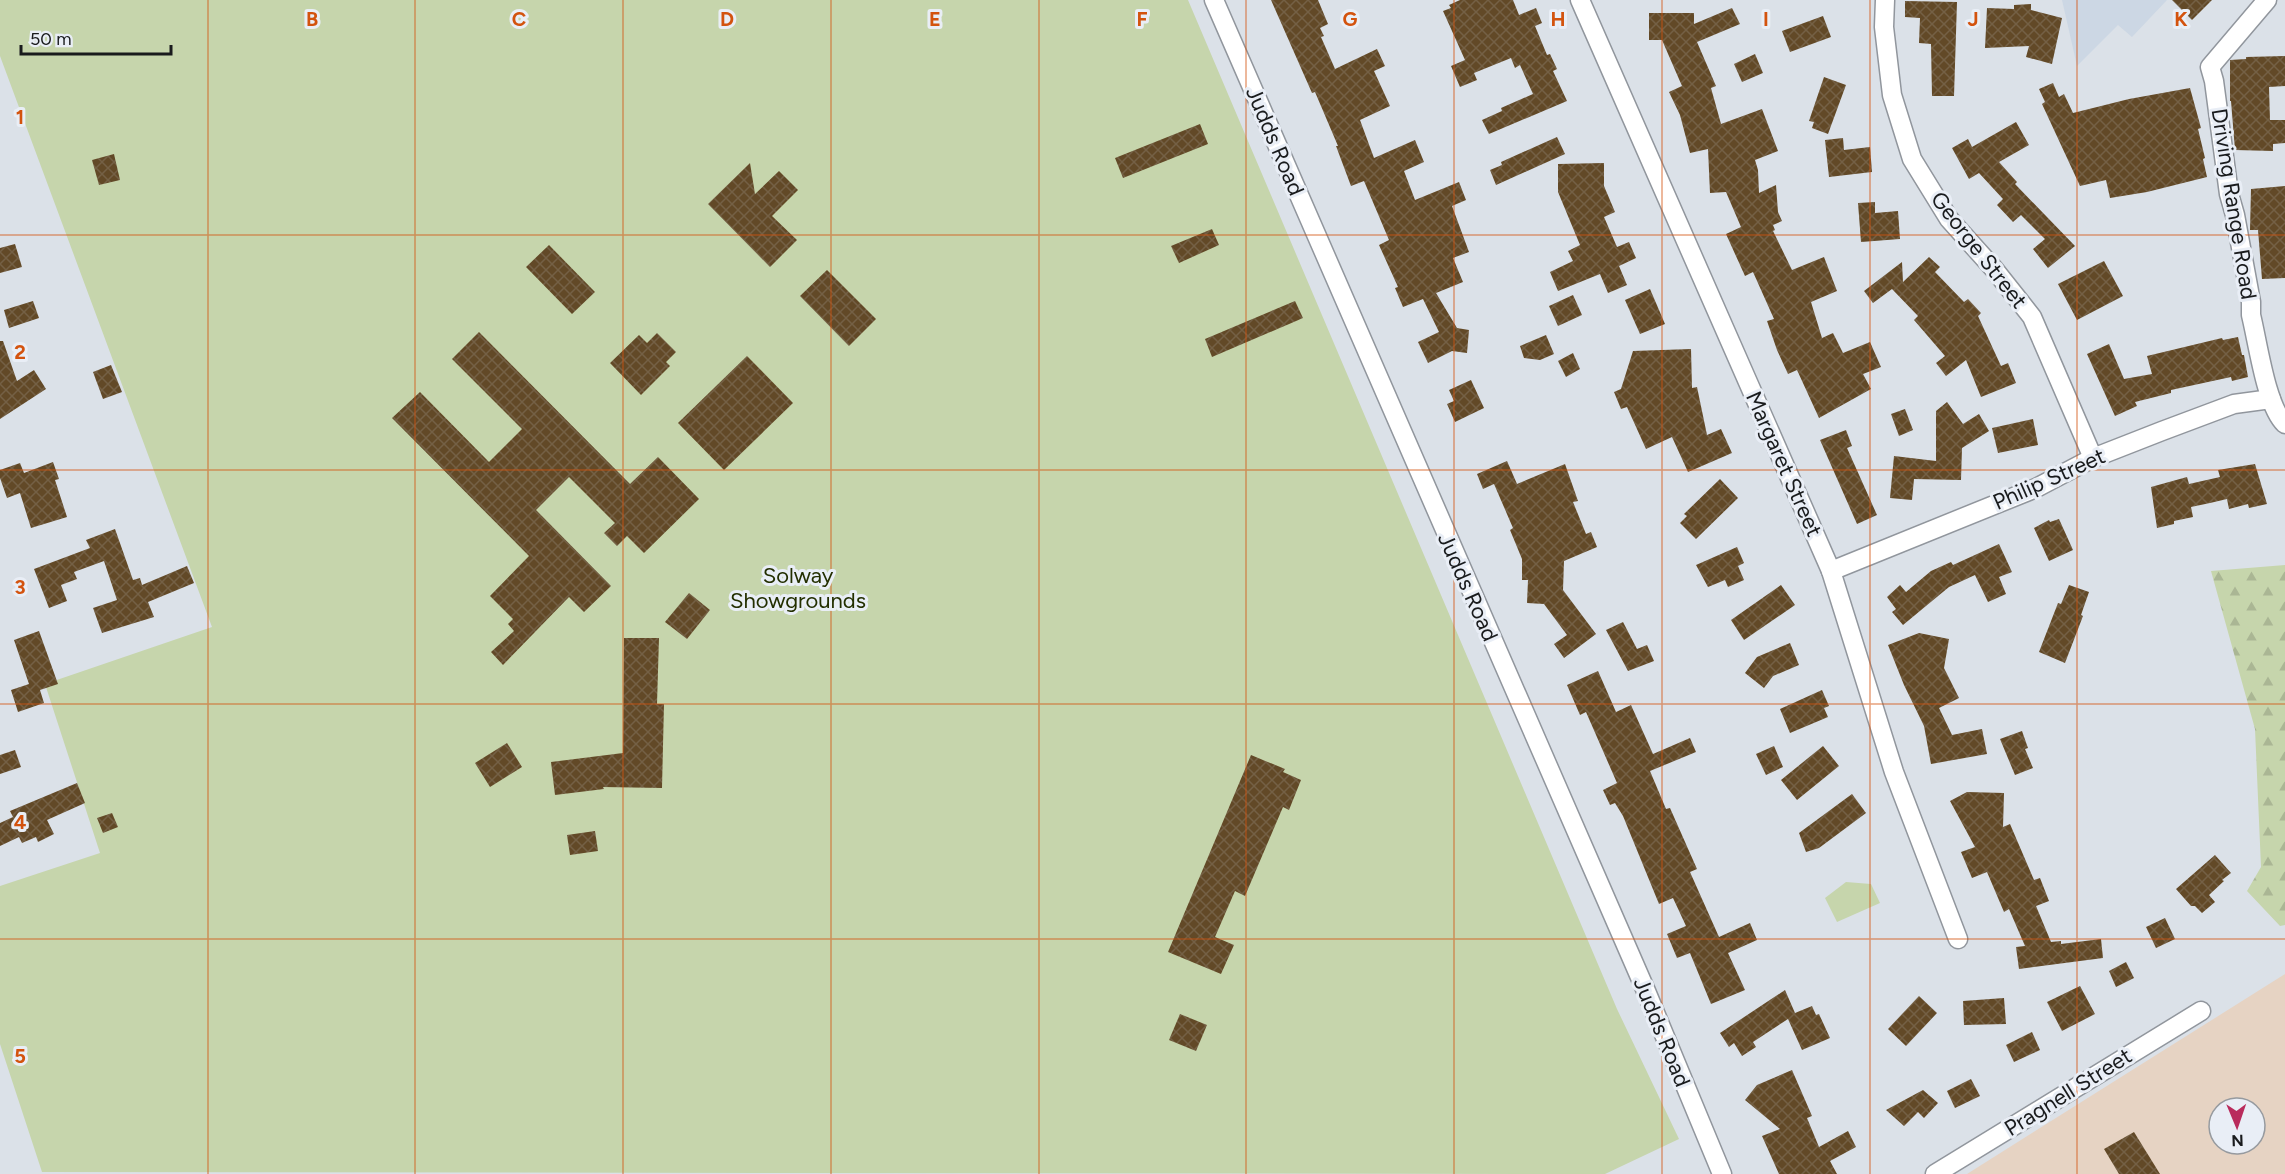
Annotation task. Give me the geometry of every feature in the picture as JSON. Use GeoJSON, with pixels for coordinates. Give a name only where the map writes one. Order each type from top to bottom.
{"type":"FeatureCollection","features":[{"type":"Feature","properties":{"kind":"street","name":"Judds Road"},"geometry":{"type":"LineString","coordinates":[[1214,0],[1646,991],[1722,1174]]}},
{"type":"Feature","properties":{"kind":"street","name":"Margaret Street"},"geometry":{"type":"LineString","coordinates":[[1580,0],[1831,571],[1894,772],[1958,939]]}},
{"type":"Feature","properties":{"kind":"street","name":"George Street"},"geometry":{"type":"LineString","coordinates":[[1885,0],[1884,27],[1892,95],[1911,159],[1949,219],[1994,269],[2032,317],[2093,458]]}},
{"type":"Feature","properties":{"kind":"street","name":"Driving Range Road"},"geometry":{"type":"LineString","coordinates":[[2267,0],[2210,67],[2214,81],[2229,194],[2252,302],[2252,315],[2271,399],[2277,416],[2285,424]]}},
{"type":"Feature","properties":{"kind":"street","name":"Philip Street"},"geometry":{"type":"LineString","coordinates":[[1831,571],[2036,488],[2093,458],[2234,404],[2271,399]]}},
{"type":"Feature","properties":{"kind":"street","name":"Pragnell Street"},"geometry":{"type":"LineString","coordinates":[[1935,1174],[2200,1011]]}},
{"type":"Feature","properties":{"kind":"shaded area"},"geometry":{"type":"Polygon","coordinates":[[[2062,0],[2167,0],[2132,37],[2118,25],[2077,66],[2062,0]]]}},
{"type":"Feature","properties":{"kind":"shaded area"},"geometry":{"type":"Polygon","coordinates":[[[2285,974],[2285,1174],[1967,1174],[2285,974]]]}},
{"type":"Feature","properties":{"kind":"green space","name":"Solway Showgrounds"},"geometry":{"type":"Polygon","coordinates":[[[0,0],[1188,0],[1617,1009],[1679,1139],[1605,1174],[42,1172],[0,1044],[0,886],[100,853],[45,684],[212,627],[0,56],[0,0]]]}},
{"type":"Feature","properties":{"kind":"green space"},"geometry":{"type":"Polygon","coordinates":[[[2285,565],[2285,925],[2280,926],[2247,891],[2261,867],[2255,729],[2211,571],[2285,565]]]}},
{"type":"Feature","properties":{"kind":"green space"},"geometry":{"type":"Polygon","coordinates":[[[1846,882],[1871,884],[1880,903],[1837,922],[1825,898],[1846,882]]]}},
{"type":"Feature","properties":{"kind":"building"},"geometry":{"type":"Polygon","coordinates":[[[1271,0],[1318,0],[1328,24],[1320,28],[1324,36],[1321,37],[1335,69],[1377,49],[1385,66],[1374,71],[1390,106],[1360,120],[1374,158],[1415,140],[1424,162],[1404,171],[1415,200],[1459,182],[1466,200],[1452,206],[1469,252],[1453,258],[1463,282],[1436,293],[1457,328],[1469,330],[1467,353],[1452,351],[1428,363],[1418,342],[1439,332],[1423,299],[1403,307],[1395,288],[1398,287],[1379,245],[1389,240],[1364,181],[1351,186],[1336,146],[1338,146],[1315,92],[1312,93],[1271,0]]]}},
{"type":"Feature","properties":{"kind":"building"},"geometry":{"type":"Polygon","coordinates":[[[1460,0],[1513,0],[1519,15],[1536,8],[1542,23],[1535,26],[1547,55],[1550,54],[1557,69],[1553,71],[1567,101],[1489,134],[1482,120],[1502,111],[1501,108],[1533,94],[1520,65],[1515,68],[1511,58],[1474,73],[1477,80],[1460,87],[1451,66],[1465,60],[1443,11],[1451,8],[1449,5],[1460,0]]]}},
{"type":"Feature","properties":{"kind":"building"},"geometry":{"type":"Polygon","coordinates":[[[2172,0],[2212,0],[2192,20],[2172,0]]]}},
{"type":"Feature","properties":{"kind":"building"},"geometry":{"type":"Polygon","coordinates":[[[1905,1],[1957,2],[1954,96],[1932,96],[1931,44],[1919,43],[1920,18],[1905,17],[1905,1]]]}},
{"type":"Feature","properties":{"kind":"building"},"geometry":{"type":"Polygon","coordinates":[[[2031,4],[2031,10],[2062,18],[2052,64],[2026,57],[2029,46],[1985,48],[1987,8],[2014,9],[2014,5],[2031,4]]]}},
{"type":"Feature","properties":{"kind":"building"},"geometry":{"type":"Polygon","coordinates":[[[1732,8],[1740,24],[1697,42],[1716,86],[1711,88],[1721,124],[1762,109],[1778,151],[1755,160],[1759,193],[1776,185],[1778,212],[1782,221],[1773,225],[1775,230],[1773,231],[1792,270],[1824,257],[1837,291],[1811,302],[1822,338],[1833,333],[1843,353],[1870,342],[1881,367],[1863,374],[1871,389],[1819,418],[1797,370],[1788,374],[1767,321],[1774,319],[1753,272],[1745,276],[1726,234],[1741,227],[1726,192],[1710,193],[1708,149],[1690,153],[1680,115],[1669,92],[1682,86],[1662,40],[1649,40],[1649,13],[1694,13],[1694,24],[1732,8]]]}},
{"type":"Feature","properties":{"kind":"building"},"geometry":{"type":"Polygon","coordinates":[[[1823,16],[1831,37],[1790,52],[1782,31],[1823,16]]]}},
{"type":"Feature","properties":{"kind":"building"},"geometry":{"type":"Polygon","coordinates":[[[1755,54],[1763,73],[1742,82],[1734,64],[1755,54]]]}},
{"type":"Feature","properties":{"kind":"building"},"geometry":{"type":"Polygon","coordinates":[[[2285,56],[2285,86],[2269,87],[2270,120],[2285,120],[2285,143],[2273,144],[2273,151],[2235,150],[2230,101],[2230,60],[2246,59],[2246,57],[2285,56]]]}},
{"type":"Feature","properties":{"kind":"building"},"geometry":{"type":"Polygon","coordinates":[[[1824,77],[1846,85],[1828,134],[1812,128],[1814,122],[1809,121],[1824,77]]]}},
{"type":"Feature","properties":{"kind":"building"},"geometry":{"type":"Polygon","coordinates":[[[2053,83],[2059,97],[2064,94],[2073,113],[2129,99],[2190,88],[2201,128],[2198,129],[2207,177],[2147,192],[2110,198],[2106,180],[2080,186],[2042,104],[2045,102],[2039,89],[2053,83]]]}},
{"type":"Feature","properties":{"kind":"building"},"geometry":{"type":"Polygon","coordinates":[[[2016,122],[2029,145],[1999,162],[2017,182],[2015,184],[2075,246],[2048,268],[2033,249],[2045,239],[2021,215],[2013,222],[1997,205],[2003,199],[1979,173],[1969,179],[1952,148],[1968,139],[1972,147],[2016,122]]]}},
{"type":"Feature","properties":{"kind":"building"},"geometry":{"type":"Polygon","coordinates":[[[1200,124],[1208,144],[1123,178],[1115,158],[1200,124]]]}},
{"type":"Feature","properties":{"kind":"building"},"geometry":{"type":"Polygon","coordinates":[[[1557,137],[1565,154],[1496,185],[1490,170],[1502,165],[1501,162],[1557,137]]]}},
{"type":"Feature","properties":{"kind":"building"},"geometry":{"type":"Polygon","coordinates":[[[1843,138],[1844,150],[1870,147],[1872,172],[1829,177],[1825,140],[1843,138]]]}},
{"type":"Feature","properties":{"kind":"building"},"geometry":{"type":"Polygon","coordinates":[[[114,154],[120,180],[99,185],[92,160],[114,154]]]}},
{"type":"Feature","properties":{"kind":"building"},"geometry":{"type":"Polygon","coordinates":[[[750,163],[755,194],[779,171],[798,190],[772,216],[797,240],[770,267],[708,204],[750,163]]]}},
{"type":"Feature","properties":{"kind":"building"},"geometry":{"type":"Polygon","coordinates":[[[1604,163],[1604,186],[1615,212],[1604,217],[1617,247],[1629,242],[1636,258],[1619,266],[1627,285],[1608,293],[1600,274],[1558,291],[1550,272],[1573,261],[1568,251],[1580,245],[1558,192],[1558,164],[1604,163]]]}},
{"type":"Feature","properties":{"kind":"building"},"geometry":{"type":"Polygon","coordinates":[[[2285,186],[2285,278],[2262,279],[2258,230],[2250,230],[2251,189],[2285,186]]]}},
{"type":"Feature","properties":{"kind":"building"},"geometry":{"type":"Polygon","coordinates":[[[1875,202],[1875,213],[1898,211],[1900,239],[1861,242],[1858,203],[1875,202]]]}},
{"type":"Feature","properties":{"kind":"building"},"geometry":{"type":"Polygon","coordinates":[[[1212,229],[1219,245],[1179,263],[1171,246],[1212,229]]]}},
{"type":"Feature","properties":{"kind":"building"},"geometry":{"type":"Polygon","coordinates":[[[15,244],[22,267],[0,273],[0,248],[15,244]]]}},
{"type":"Feature","properties":{"kind":"building"},"geometry":{"type":"Polygon","coordinates":[[[549,245],[595,292],[572,314],[526,267],[549,245]]]}},
{"type":"Feature","properties":{"kind":"building"},"geometry":{"type":"Polygon","coordinates":[[[1929,257],[1940,267],[1935,272],[1964,302],[1968,299],[1981,313],[1978,316],[2001,366],[2008,363],[2016,383],[1981,397],[1966,360],[1946,376],[1936,363],[1945,356],[1914,320],[1918,316],[1892,289],[1873,303],[1864,291],[1902,262],[1903,282],[1929,257]]]}},
{"type":"Feature","properties":{"kind":"building"},"geometry":{"type":"Polygon","coordinates":[[[2104,261],[2123,296],[2077,320],[2058,284],[2104,261]]]}},
{"type":"Feature","properties":{"kind":"building"},"geometry":{"type":"Polygon","coordinates":[[[827,270],[876,319],[849,346],[800,296],[827,270]]]}},
{"type":"Feature","properties":{"kind":"building"},"geometry":{"type":"Polygon","coordinates":[[[1650,289],[1665,324],[1640,334],[1625,300],[1650,289]]]}},
{"type":"Feature","properties":{"kind":"building"},"geometry":{"type":"Polygon","coordinates":[[[1573,295],[1582,315],[1558,326],[1549,306],[1573,295]]]}},
{"type":"Feature","properties":{"kind":"building"},"geometry":{"type":"Polygon","coordinates":[[[33,301],[39,318],[9,328],[4,310],[33,301]]]}},
{"type":"Feature","properties":{"kind":"building"},"geometry":{"type":"Polygon","coordinates":[[[1295,301],[1303,318],[1212,357],[1205,339],[1295,301]]]}},
{"type":"Feature","properties":{"kind":"building"},"geometry":{"type":"Polygon","coordinates":[[[479,332],[630,484],[658,457],[699,499],[644,553],[627,536],[617,546],[604,533],[615,523],[569,477],[536,510],[611,586],[584,612],[569,597],[503,665],[491,652],[514,631],[508,624],[513,619],[490,596],[529,556],[392,418],[420,392],[489,462],[522,429],[452,359],[479,332]]]}},
{"type":"Feature","properties":{"kind":"building"},"geometry":{"type":"Polygon","coordinates":[[[657,333],[676,352],[666,362],[670,366],[641,395],[610,363],[639,335],[647,343],[657,333]]]}},
{"type":"Feature","properties":{"kind":"building"},"geometry":{"type":"Polygon","coordinates":[[[1546,335],[1554,354],[1540,360],[1524,358],[1520,346],[1546,335]]]}},
{"type":"Feature","properties":{"kind":"building"},"geometry":{"type":"Polygon","coordinates":[[[2238,337],[2248,377],[2232,381],[2231,377],[2171,390],[2171,393],[2135,402],[2137,406],[2115,416],[2087,354],[2109,344],[2124,379],[2152,374],[2147,356],[2222,338],[2223,340],[2238,337]]]}},
{"type":"Feature","properties":{"kind":"building"},"geometry":{"type":"Polygon","coordinates":[[[0,341],[3,341],[17,381],[34,370],[46,389],[0,419],[0,341]]]}},
{"type":"Feature","properties":{"kind":"building"},"geometry":{"type":"Polygon","coordinates":[[[1691,349],[1692,388],[1697,387],[1707,435],[1721,429],[1732,453],[1688,472],[1672,437],[1646,449],[1627,407],[1621,409],[1614,392],[1621,389],[1633,351],[1691,349]]]}},
{"type":"Feature","properties":{"kind":"building"},"geometry":{"type":"Polygon","coordinates":[[[1573,353],[1580,369],[1566,377],[1558,361],[1573,353]]]}},
{"type":"Feature","properties":{"kind":"building"},"geometry":{"type":"Polygon","coordinates":[[[747,356],[793,403],[724,470],[678,423],[747,356]]]}},
{"type":"Feature","properties":{"kind":"building"},"geometry":{"type":"Polygon","coordinates":[[[111,365],[122,392],[103,399],[93,372],[111,365]]]}},
{"type":"Feature","properties":{"kind":"building"},"geometry":{"type":"Polygon","coordinates":[[[1471,380],[1484,408],[1455,422],[1447,404],[1454,401],[1449,390],[1471,380]]]}},
{"type":"Feature","properties":{"kind":"building"},"geometry":{"type":"Polygon","coordinates":[[[1947,402],[1963,424],[1979,414],[1989,431],[1962,448],[1961,480],[1914,479],[1912,500],[1890,498],[1894,456],[1936,461],[1936,411],[1947,402]]]}},
{"type":"Feature","properties":{"kind":"building"},"geometry":{"type":"Polygon","coordinates":[[[1905,409],[1913,430],[1899,436],[1891,414],[1905,409]]]}},
{"type":"Feature","properties":{"kind":"building"},"geometry":{"type":"Polygon","coordinates":[[[2033,419],[2038,445],[1998,453],[1992,428],[2033,419]]]}},
{"type":"Feature","properties":{"kind":"building"},"geometry":{"type":"Polygon","coordinates":[[[1846,430],[1852,446],[1847,448],[1877,515],[1857,524],[1820,440],[1846,430]]]}},
{"type":"Feature","properties":{"kind":"building"},"geometry":{"type":"Polygon","coordinates":[[[1507,461],[1517,484],[1565,464],[1578,501],[1573,502],[1586,534],[1591,532],[1597,547],[1564,561],[1563,590],[1596,634],[1564,658],[1554,644],[1567,635],[1544,604],[1527,603],[1528,580],[1522,580],[1522,559],[1510,530],[1513,528],[1494,484],[1483,489],[1477,474],[1507,461]]]}},
{"type":"Feature","properties":{"kind":"building"},"geometry":{"type":"Polygon","coordinates":[[[53,462],[59,479],[55,480],[67,517],[31,528],[20,493],[7,498],[0,478],[0,470],[20,463],[24,473],[53,462]]]}},
{"type":"Feature","properties":{"kind":"building"},"geometry":{"type":"Polygon","coordinates":[[[2255,464],[2267,504],[2249,508],[2248,504],[2229,509],[2227,499],[2191,507],[2193,517],[2157,528],[2151,487],[2187,477],[2189,484],[2220,477],[2218,470],[2255,464]]]}},
{"type":"Feature","properties":{"kind":"building"},"geometry":{"type":"Polygon","coordinates":[[[1720,479],[1738,498],[1696,539],[1680,523],[1687,516],[1684,514],[1720,479]]]}},
{"type":"Feature","properties":{"kind":"building"},"geometry":{"type":"Polygon","coordinates":[[[2059,519],[2073,550],[2049,561],[2034,528],[2049,520],[2050,522],[2059,519]]]}},
{"type":"Feature","properties":{"kind":"building"},"geometry":{"type":"Polygon","coordinates":[[[115,529],[133,580],[140,578],[142,585],[187,566],[194,583],[148,602],[154,617],[102,633],[93,608],[117,600],[104,561],[74,572],[77,579],[61,585],[67,601],[49,608],[34,569],[90,548],[86,540],[115,529]]]}},
{"type":"Feature","properties":{"kind":"building"},"geometry":{"type":"Polygon","coordinates":[[[1999,544],[2012,572],[1999,577],[2006,594],[1988,602],[1975,575],[1949,587],[1903,625],[1892,612],[1896,609],[1887,597],[1900,585],[1906,592],[1931,571],[1951,562],[1953,565],[1999,544]]]}},
{"type":"Feature","properties":{"kind":"building"},"geometry":{"type":"Polygon","coordinates":[[[1737,547],[1744,563],[1738,566],[1744,580],[1728,587],[1725,580],[1708,587],[1696,565],[1737,547]]]}},
{"type":"Feature","properties":{"kind":"building"},"geometry":{"type":"Polygon","coordinates":[[[1781,585],[1795,605],[1744,640],[1731,620],[1781,585]]]}},
{"type":"Feature","properties":{"kind":"building"},"geometry":{"type":"Polygon","coordinates":[[[2069,585],[2089,592],[2081,615],[2083,616],[2065,663],[2039,652],[2058,603],[2061,604],[2069,585]]]}},
{"type":"Feature","properties":{"kind":"building"},"geometry":{"type":"Polygon","coordinates":[[[689,593],[710,610],[687,639],[665,622],[689,593]]]}},
{"type":"Feature","properties":{"kind":"building"},"geometry":{"type":"Polygon","coordinates":[[[1623,622],[1637,649],[1647,645],[1654,661],[1628,671],[1606,630],[1623,622]]]}},
{"type":"Feature","properties":{"kind":"building"},"geometry":{"type":"Polygon","coordinates":[[[39,631],[58,684],[40,690],[44,703],[18,712],[11,690],[29,684],[14,640],[39,631]]]}},
{"type":"Feature","properties":{"kind":"building"},"geometry":{"type":"Polygon","coordinates":[[[1919,633],[1949,639],[1944,668],[1959,698],[1939,708],[1952,735],[1982,729],[1987,754],[1931,764],[1924,726],[1888,645],[1919,633]]]}},
{"type":"Feature","properties":{"kind":"building"},"geometry":{"type":"Polygon","coordinates":[[[624,638],[659,638],[657,704],[664,704],[662,788],[603,787],[604,789],[555,795],[551,762],[623,753],[624,638]]]}},
{"type":"Feature","properties":{"kind":"building"},"geometry":{"type":"Polygon","coordinates":[[[1790,643],[1799,665],[1773,676],[1764,688],[1745,673],[1757,657],[1790,643]]]}},
{"type":"Feature","properties":{"kind":"building"},"geometry":{"type":"Polygon","coordinates":[[[1598,671],[1616,712],[1631,705],[1653,754],[1690,738],[1696,752],[1650,771],[1666,809],[1670,808],[1697,869],[1690,872],[1719,937],[1750,923],[1757,940],[1728,953],[1745,990],[1711,1004],[1690,953],[1677,958],[1667,934],[1686,926],[1673,898],[1659,904],[1623,816],[1615,803],[1610,805],[1603,790],[1617,783],[1586,712],[1580,715],[1567,685],[1598,671]]]}},
{"type":"Feature","properties":{"kind":"building"},"geometry":{"type":"Polygon","coordinates":[[[1822,690],[1829,706],[1824,708],[1828,717],[1790,733],[1780,709],[1822,690]]]}},
{"type":"Feature","properties":{"kind":"building"},"geometry":{"type":"Polygon","coordinates":[[[2022,731],[2028,748],[2025,749],[2033,768],[2015,775],[2000,739],[2022,731]]]}},
{"type":"Feature","properties":{"kind":"building"},"geometry":{"type":"Polygon","coordinates":[[[507,743],[522,767],[490,787],[475,763],[507,743]]]}},
{"type":"Feature","properties":{"kind":"building"},"geometry":{"type":"Polygon","coordinates":[[[1774,746],[1783,767],[1766,775],[1756,754],[1774,746]]]}},
{"type":"Feature","properties":{"kind":"building"},"geometry":{"type":"Polygon","coordinates":[[[1823,746],[1839,766],[1797,800],[1781,780],[1823,746]]]}},
{"type":"Feature","properties":{"kind":"building"},"geometry":{"type":"Polygon","coordinates":[[[15,750],[21,767],[0,774],[0,755],[15,750]]]}},
{"type":"Feature","properties":{"kind":"building"},"geometry":{"type":"Polygon","coordinates":[[[1251,755],[1285,769],[1283,772],[1301,780],[1289,810],[1283,807],[1245,896],[1235,891],[1215,937],[1234,945],[1221,974],[1168,952],[1251,755]]]}},
{"type":"Feature","properties":{"kind":"building"},"geometry":{"type":"Polygon","coordinates":[[[77,783],[85,803],[47,820],[54,834],[38,842],[36,837],[22,843],[19,837],[0,846],[0,823],[13,817],[10,811],[77,783]]]}},
{"type":"Feature","properties":{"kind":"building"},"geometry":{"type":"Polygon","coordinates":[[[1967,792],[2004,793],[2003,827],[2010,824],[2034,880],[2040,878],[2049,901],[2036,906],[2051,942],[2061,941],[2061,944],[2101,939],[2103,958],[2019,969],[2016,947],[2025,946],[2009,909],[2004,912],[1987,872],[1972,878],[1961,852],[1975,847],[1950,801],[1967,792]]]}},
{"type":"Feature","properties":{"kind":"building"},"geometry":{"type":"Polygon","coordinates":[[[1852,794],[1866,813],[1819,848],[1806,852],[1799,833],[1852,794]]]}},
{"type":"Feature","properties":{"kind":"building"},"geometry":{"type":"Polygon","coordinates":[[[112,813],[118,827],[103,833],[97,818],[112,813]]]}},
{"type":"Feature","properties":{"kind":"building"},"geometry":{"type":"Polygon","coordinates":[[[595,831],[598,851],[570,855],[567,835],[595,831]]]}},
{"type":"Feature","properties":{"kind":"building"},"geometry":{"type":"Polygon","coordinates":[[[2215,855],[2231,873],[2209,895],[2215,902],[2202,913],[2195,906],[2191,906],[2176,889],[2215,855]]]}},
{"type":"Feature","properties":{"kind":"building"},"geometry":{"type":"Polygon","coordinates":[[[2165,918],[2175,939],[2156,948],[2146,927],[2165,918]]]}},
{"type":"Feature","properties":{"kind":"building"},"geometry":{"type":"Polygon","coordinates":[[[2126,962],[2134,978],[2116,987],[2109,971],[2126,962]]]}},
{"type":"Feature","properties":{"kind":"building"},"geometry":{"type":"Polygon","coordinates":[[[2080,986],[2095,1014],[2062,1031],[2047,1002],[2080,986]]]}},
{"type":"Feature","properties":{"kind":"building"},"geometry":{"type":"Polygon","coordinates":[[[1785,990],[1795,1013],[1812,1006],[1816,1015],[1819,1014],[1830,1038],[1802,1050],[1788,1019],[1753,1042],[1756,1047],[1742,1056],[1734,1043],[1729,1047],[1720,1033],[1785,990]]]}},
{"type":"Feature","properties":{"kind":"building"},"geometry":{"type":"Polygon","coordinates":[[[1919,996],[1937,1013],[1906,1046],[1888,1029],[1919,996]]]}},
{"type":"Feature","properties":{"kind":"building"},"geometry":{"type":"Polygon","coordinates":[[[2004,998],[2006,1024],[1964,1025],[1963,1001],[2004,998]]]}},
{"type":"Feature","properties":{"kind":"building"},"geometry":{"type":"Polygon","coordinates":[[[1180,1014],[1207,1025],[1196,1051],[1169,1040],[1180,1014]]]}},
{"type":"Feature","properties":{"kind":"building"},"geometry":{"type":"Polygon","coordinates":[[[2032,1032],[2040,1050],[2014,1062],[2006,1045],[2032,1032]]]}},
{"type":"Feature","properties":{"kind":"building"},"geometry":{"type":"Polygon","coordinates":[[[1792,1070],[1812,1116],[1807,1118],[1819,1147],[1848,1131],[1856,1147],[1830,1161],[1837,1174],[1779,1174],[1762,1136],[1780,1129],[1745,1100],[1757,1085],[1792,1070]]]}},
{"type":"Feature","properties":{"kind":"building"},"geometry":{"type":"Polygon","coordinates":[[[1971,1079],[1980,1096],[1955,1108],[1947,1091],[1971,1079]]]}},
{"type":"Feature","properties":{"kind":"building"},"geometry":{"type":"Polygon","coordinates":[[[1923,1090],[1938,1103],[1924,1118],[1918,1112],[1904,1126],[1886,1110],[1923,1090]]]}},
{"type":"Feature","properties":{"kind":"building"},"geometry":{"type":"Polygon","coordinates":[[[2134,1132],[2160,1174],[2119,1174],[2104,1149],[2134,1132]]]}}]}
